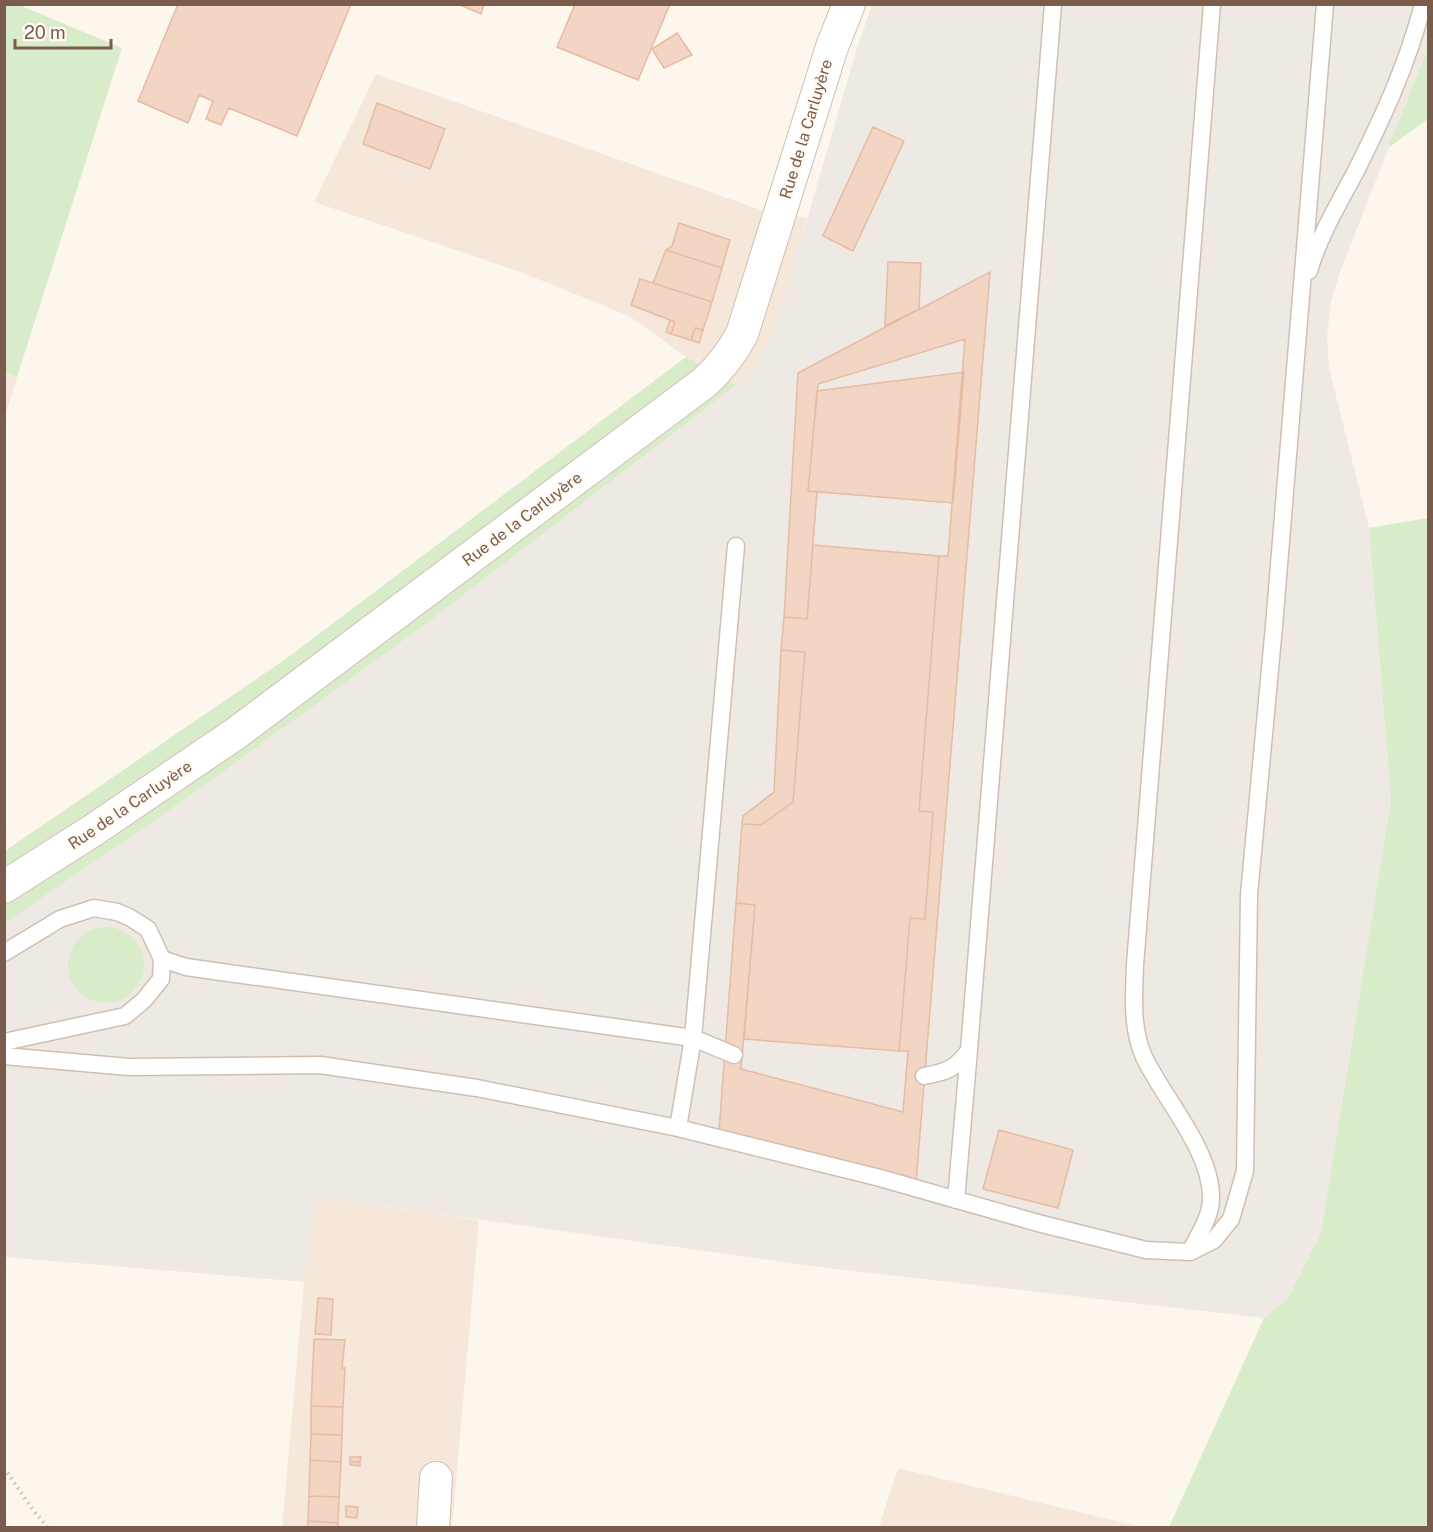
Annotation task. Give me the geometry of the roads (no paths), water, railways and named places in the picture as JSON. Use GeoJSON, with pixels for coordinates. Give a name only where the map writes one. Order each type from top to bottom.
{"type":"FeatureCollection","features":[{"type":"Feature","properties":{"kind":"street","name":"Rue de la Carluyère"},"geometry":{"type":"LineString","coordinates":[[4,887],[102,825],[235,734],[705,382],[722,366],[733,352],[742,334],[829,58],[849,4]]}},
{"type":"Feature","properties":{"kind":"street"},"geometry":{"type":"LineString","coordinates":[[433,1527],[436,1478]]}},
{"type":"Feature","properties":{"kind":"lane"},"geometry":{"type":"LineString","coordinates":[[956,1200],[1053,4]]}},
{"type":"Feature","properties":{"kind":"lane"},"geometry":{"type":"LineString","coordinates":[[1190,1252],[1204,1225],[1212,1198],[1206,1164],[1143,1055],[1134,1016],[1136,954],[1212,4]]}},
{"type":"Feature","properties":{"kind":"lane"},"geometry":{"type":"LineString","coordinates":[[4,1056],[129,1067],[320,1065],[477,1088],[678,1128],[1146,1250],[1190,1252],[1214,1240],[1231,1219],[1245,1171],[1249,895],[1275,614],[1325,4]]}},
{"type":"Feature","properties":{"kind":"lane"},"geometry":{"type":"LineString","coordinates":[[1301,298],[1311,263],[1385,113],[1404,66],[1423,4]]}},
{"type":"Feature","properties":{"kind":"lane"},"geometry":{"type":"LineString","coordinates":[[678,1128],[693,1038],[736,546]]}},
{"type":"Feature","properties":{"kind":"lane"},"geometry":{"type":"LineString","coordinates":[[4,953],[60,919],[94,908],[109,909],[123,914],[148,929],[162,959],[161,979],[144,1000],[125,1016],[4,1042]]}},
{"type":"Feature","properties":{"kind":"lane"},"geometry":{"type":"LineString","coordinates":[[162,959],[186,968],[693,1038],[734,1055]]}},
{"type":"Feature","properties":{"kind":"lane"},"geometry":{"type":"LineString","coordinates":[[924,1076],[945,1072],[961,1062],[969,1050]]}}]}
